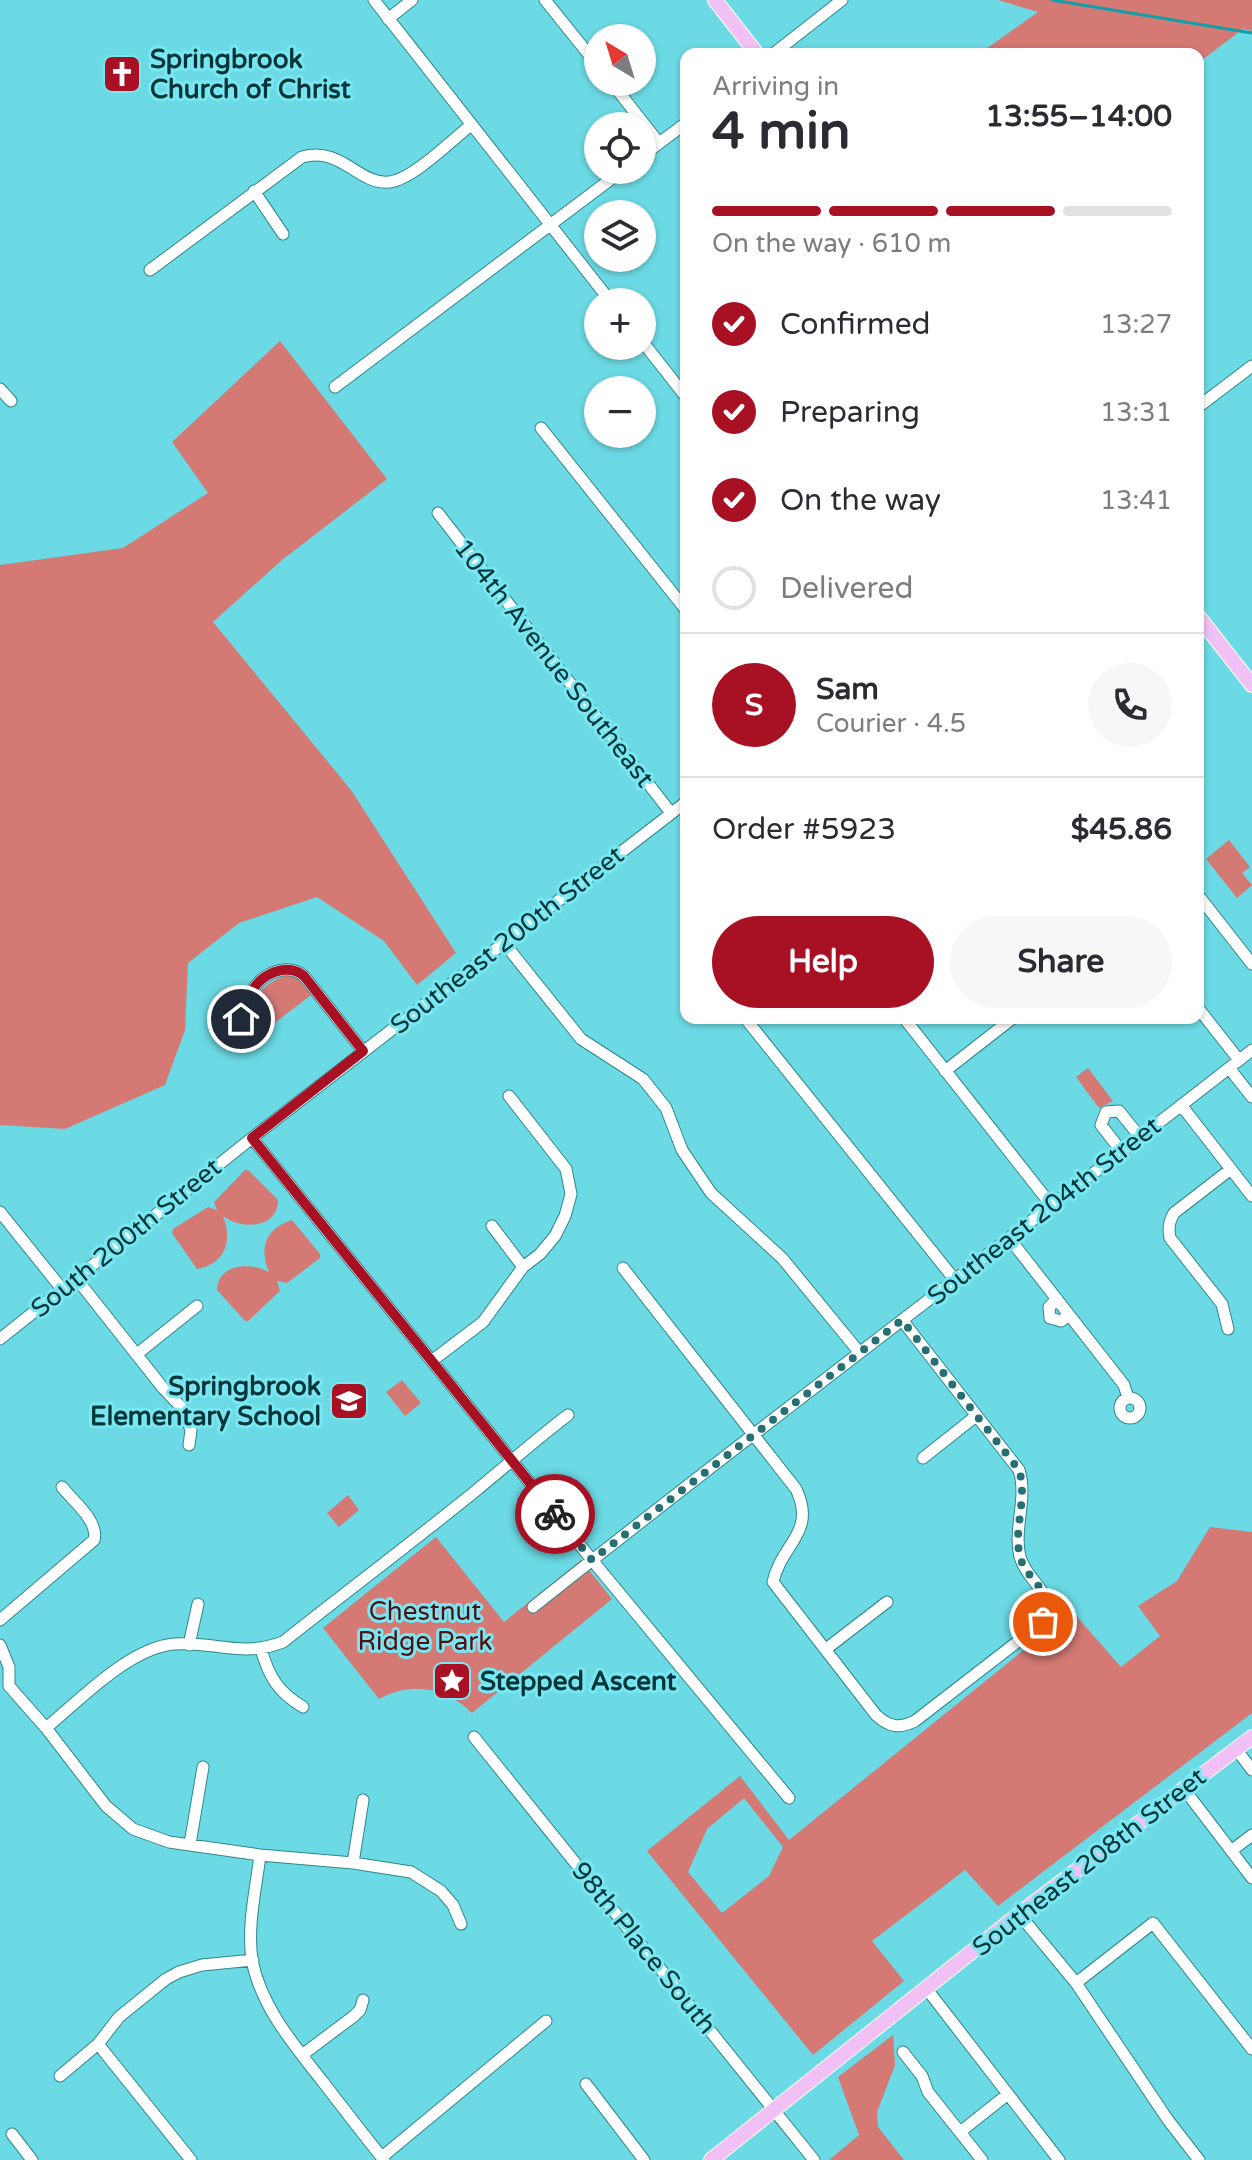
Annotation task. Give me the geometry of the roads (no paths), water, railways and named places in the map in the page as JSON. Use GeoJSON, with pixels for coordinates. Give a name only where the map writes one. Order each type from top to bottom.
{"type":"FeatureCollection","features":[{"type":"Feature","properties":{"kind":"main road"},"geometry":{"type":"LineString","coordinates":[[715,0],[752,48]]}},
{"type":"Feature","properties":{"kind":"main road"},"geometry":{"type":"LineString","coordinates":[[1204,624],[1252,685]]}},
{"type":"Feature","properties":{"kind":"main road","name":"Southeast 208th Street"},"geometry":{"type":"LineString","coordinates":[[711,2160],[1019,1914],[1252,1737]]}},
{"type":"Feature","properties":{"kind":"street"},"geometry":{"type":"LineString","coordinates":[[374,0],[600,288]]}},
{"type":"Feature","properties":{"kind":"street"},"geometry":{"type":"LineString","coordinates":[[388,19],[412,0]]}},
{"type":"Feature","properties":{"kind":"street"},"geometry":{"type":"LineString","coordinates":[[545,0],[584,49]]}},
{"type":"Feature","properties":{"kind":"street"},"geometry":{"type":"LineString","coordinates":[[781,48],[842,0]]}},
{"type":"Feature","properties":{"kind":"street"},"geometry":{"type":"LineString","coordinates":[[622,96],[659,143]]}},
{"type":"Feature","properties":{"kind":"street"},"geometry":{"type":"LineString","coordinates":[[150,270],[302,157],[328,154],[376,180],[391,182],[414,170],[471,125]]}},
{"type":"Feature","properties":{"kind":"street"},"geometry":{"type":"LineString","coordinates":[[656,145],[680,127]]}},
{"type":"Feature","properties":{"kind":"street"},"geometry":{"type":"LineString","coordinates":[[335,387],[604,184]]}},
{"type":"Feature","properties":{"kind":"street"},"geometry":{"type":"LineString","coordinates":[[254,191],[283,234]]}},
{"type":"Feature","properties":{"kind":"street"},"geometry":{"type":"LineString","coordinates":[[656,359],[680,389]]}},
{"type":"Feature","properties":{"kind":"street"},"geometry":{"type":"LineString","coordinates":[[1204,402],[1252,366]]}},
{"type":"Feature","properties":{"kind":"street"},"geometry":{"type":"LineString","coordinates":[[0,389],[11,401]]}},
{"type":"Feature","properties":{"kind":"street"},"geometry":{"type":"LineString","coordinates":[[541,428],[680,602]]}},
{"type":"Feature","properties":{"kind":"street","name":"104th Avenue Southeast"},"geometry":{"type":"LineString","coordinates":[[438,513],[671,813]]}},
{"type":"Feature","properties":{"kind":"street","name":"Southeast 200th Street"},"geometry":{"type":"LineString","coordinates":[[252,1138],[680,806]]}},
{"type":"Feature","properties":{"kind":"street"},"geometry":{"type":"LineString","coordinates":[[1204,903],[1252,964]]}},
{"type":"Feature","properties":{"kind":"street"},"geometry":{"type":"LineString","coordinates":[[504,943],[581,1039],[643,1079],[666,1108],[682,1150],[711,1193],[782,1258],[859,1352]]}},
{"type":"Feature","properties":{"kind":"street"},"geometry":{"type":"LineString","coordinates":[[250,1012],[248,999],[254,986],[277,970],[296,969],[363,1051]]}},
{"type":"Feature","properties":{"kind":"street"},"geometry":{"type":"LineString","coordinates":[[1204,1017],[1252,1097]]}},
{"type":"Feature","properties":{"kind":"street"},"geometry":{"type":"LineString","coordinates":[[750,1024],[955,1280]]}},
{"type":"Feature","properties":{"kind":"street"},"geometry":{"type":"LineString","coordinates":[[909,1024],[1052,1206]]}},
{"type":"Feature","properties":{"kind":"street"},"geometry":{"type":"LineString","coordinates":[[945,1071],[1005,1024]]}},
{"type":"Feature","properties":{"kind":"street","name":"Southeast 204th Street"},"geometry":{"type":"LineString","coordinates":[[533,1607],[1252,1050]]}},
{"type":"Feature","properties":{"kind":"street"},"geometry":{"type":"LineString","coordinates":[[433,1360],[483,1322],[523,1267],[540,1254],[555,1236],[571,1194],[566,1169],[509,1096]]}},
{"type":"Feature","properties":{"kind":"street"},"geometry":{"type":"LineString","coordinates":[[1181,1105],[1252,1196]]}},
{"type":"Feature","properties":{"kind":"street"},"geometry":{"type":"LineString","coordinates":[[1122,1152],[1101,1125],[1106,1112],[1119,1111],[1140,1137]]}},
{"type":"Feature","properties":{"kind":"street"},"geometry":{"type":"LineString","coordinates":[[252,1138],[592,1560],[789,1798]]}},
{"type":"Feature","properties":{"kind":"street","name":"South 200th Street"},"geometry":{"type":"LineString","coordinates":[[0,1339],[252,1138]]}},
{"type":"Feature","properties":{"kind":"street"},"geometry":{"type":"LineString","coordinates":[[1228,1329],[1222,1304],[1170,1238],[1169,1225],[1174,1213],[1231,1169]]}},
{"type":"Feature","properties":{"kind":"street"},"geometry":{"type":"LineString","coordinates":[[0,1212],[62,1289]]}},
{"type":"Feature","properties":{"kind":"street"},"geometry":{"type":"LineString","coordinates":[[492,1226],[523,1267]]}},
{"type":"Feature","properties":{"kind":"street"},"geometry":{"type":"LineString","coordinates":[[1009,1238],[1124,1385],[1128,1398]]}},
{"type":"Feature","properties":{"kind":"street"},"geometry":{"type":"LineString","coordinates":[[623,1268],[796,1489],[803,1502],[804,1520],[801,1531],[775,1570],[773,1582],[876,1715],[893,1727],[903,1727],[915,1721],[1043,1622],[1050,1611],[1045,1594],[1021,1559],[1023,1490],[1019,1470],[902,1320]]}},
{"type":"Feature","properties":{"kind":"street"},"geometry":{"type":"LineString","coordinates":[[76,1278],[182,1408],[191,1430],[189,1445]]}},
{"type":"Feature","properties":{"kind":"street"},"geometry":{"type":"LineString","coordinates":[[137,1354],[197,1306]]}},
{"type":"Feature","properties":{"kind":"street"},"geometry":{"type":"LineString","coordinates":[[46,1728],[139,1655],[161,1646],[189,1645],[243,1651],[283,1642],[568,1415]]}},
{"type":"Feature","properties":{"kind":"street"},"geometry":{"type":"LineString","coordinates":[[923,1458],[976,1416]]}},
{"type":"Feature","properties":{"kind":"street"},"geometry":{"type":"LineString","coordinates":[[0,1620],[90,1545],[96,1534],[93,1525],[62,1487]]}},
{"type":"Feature","properties":{"kind":"street"},"geometry":{"type":"LineString","coordinates":[[826,1649],[887,1602]]}},
{"type":"Feature","properties":{"kind":"street"},"geometry":{"type":"LineString","coordinates":[[189,1645],[198,1604]]}},
{"type":"Feature","properties":{"kind":"street"},"geometry":{"type":"LineString","coordinates":[[0,1645],[9,1667],[4,1689],[46,1728],[106,1806],[148,1836],[169,1842],[260,1855],[353,1863],[411,1872],[421,1876],[448,1899],[461,1924]]}},
{"type":"Feature","properties":{"kind":"street"},"geometry":{"type":"LineString","coordinates":[[261,1649],[267,1670],[277,1688],[303,1707]]}},
{"type":"Feature","properties":{"kind":"street","name":"98th Place South"},"geometry":{"type":"LineString","coordinates":[[474,1737],[814,2160]]}},
{"type":"Feature","properties":{"kind":"street"},"geometry":{"type":"LineString","coordinates":[[1236,1749],[1252,1770]]}},
{"type":"Feature","properties":{"kind":"street"},"geometry":{"type":"LineString","coordinates":[[190,1844],[203,1767]]}},
{"type":"Feature","properties":{"kind":"street"},"geometry":{"type":"LineString","coordinates":[[1184,1789],[1252,1878]]}},
{"type":"Feature","properties":{"kind":"street"},"geometry":{"type":"LineString","coordinates":[[353,1863],[363,1800]]}},
{"type":"Feature","properties":{"kind":"street"},"geometry":{"type":"LineString","coordinates":[[1231,1851],[1252,1835]]}},
{"type":"Feature","properties":{"kind":"street"},"geometry":{"type":"LineString","coordinates":[[260,1855],[251,1929],[253,1960],[265,1998],[302,2055],[383,2158],[546,2021]]}},
{"type":"Feature","properties":{"kind":"street"},"geometry":{"type":"LineString","coordinates":[[1019,1914],[1076,1983],[1104,2022],[1127,2063],[1199,2160]]}},
{"type":"Feature","properties":{"kind":"street"},"geometry":{"type":"LineString","coordinates":[[1076,1983],[1153,1923],[1252,2049]]}},
{"type":"Feature","properties":{"kind":"street"},"geometry":{"type":"LineString","coordinates":[[60,2076],[98,2044],[119,2017],[179,1972],[216,1962],[253,1960]]}},
{"type":"Feature","properties":{"kind":"street"},"geometry":{"type":"LineString","coordinates":[[926,1988],[1059,2160]]}},
{"type":"Feature","properties":{"kind":"street"},"geometry":{"type":"LineString","coordinates":[[302,2055],[354,2016],[363,2000]]}},
{"type":"Feature","properties":{"kind":"street"},"geometry":{"type":"LineString","coordinates":[[98,2044],[185,2158]]}},
{"type":"Feature","properties":{"kind":"street"},"geometry":{"type":"LineString","coordinates":[[903,2052],[922,2076],[928,2092],[982,2160]]}},
{"type":"Feature","properties":{"kind":"street"},"geometry":{"type":"LineString","coordinates":[[586,2084],[644,2160]]}},
{"type":"Feature","properties":{"kind":"street"},"geometry":{"type":"LineString","coordinates":[[960,2132],[1008,2094]]}},
{"type":"Feature","properties":{"kind":"street"},"geometry":{"type":"LineString","coordinates":[[12,2134],[32,2160]]}},
{"type":"Feature","properties":{"kind":"waterway"},"geometry":{"type":"LineString","coordinates":[[1052,0],[1252,33]]}},
{"type":"Feature","properties":{"kind":"place","name":"Springbrook Church of Christ"},"geometry":{"type":"Point","coordinates":[122,74]}},
{"type":"Feature","properties":{"kind":"place","name":"Springbrook Elementary School"},"geometry":{"type":"Point","coordinates":[349,1401]}},
{"type":"Feature","properties":{"kind":"place","name":"Stepped Ascent"},"geometry":{"type":"Point","coordinates":[452,1681]}},
{"type":"Feature","properties":{"kind":"park label","name":"Chestnut Ridge Park"},"geometry":{"type":"Point","coordinates":[425,1626]}}]}
